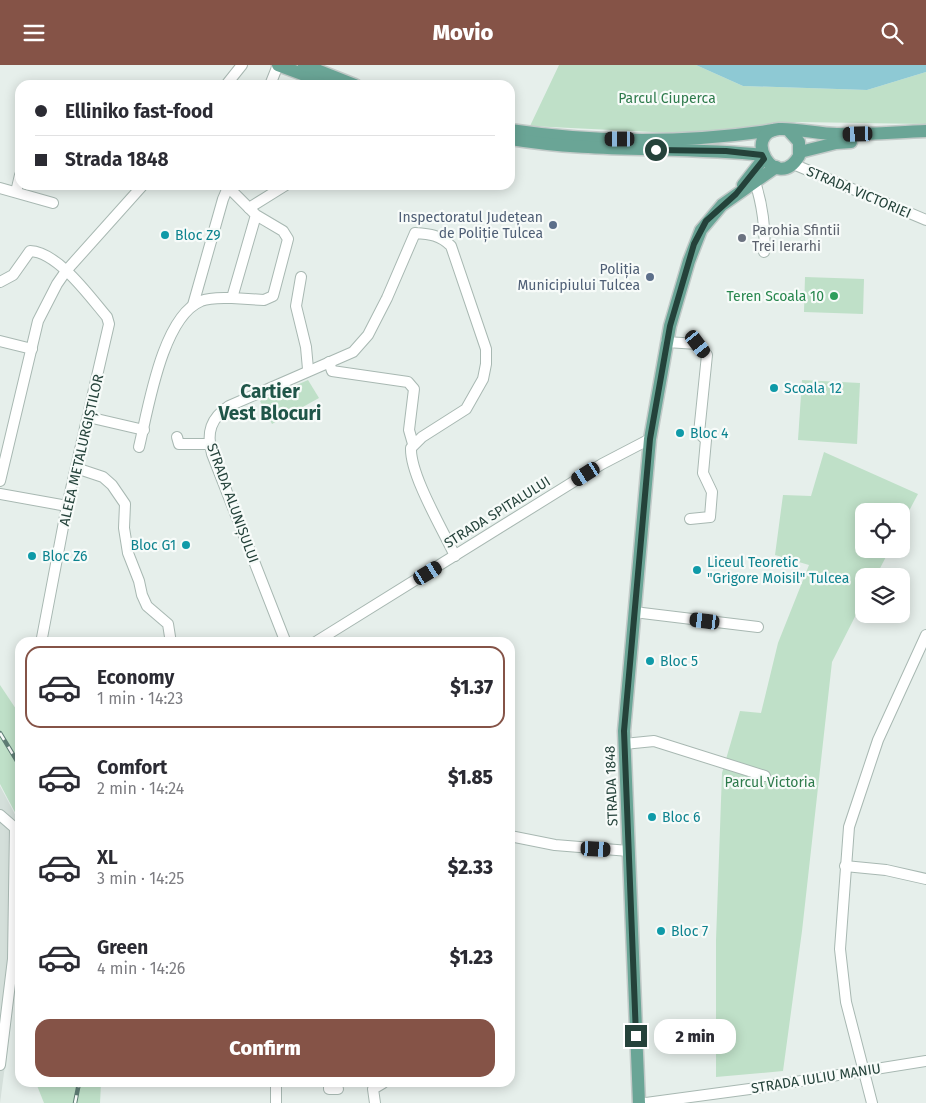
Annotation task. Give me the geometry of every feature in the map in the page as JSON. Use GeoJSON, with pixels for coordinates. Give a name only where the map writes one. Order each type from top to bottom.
{"type":"FeatureCollection","features":[{"type":"Feature","properties":{"kind":"main road"},"geometry":{"type":"LineString","coordinates":[[278,65],[318,80]]}},
{"type":"Feature","properties":{"kind":"main road"},"geometry":{"type":"LineString","coordinates":[[304,65],[342,80]]}},
{"type":"Feature","properties":{"kind":"main road"},"geometry":{"type":"LineString","coordinates":[[763,157],[761,149],[765,137],[774,130]]}},
{"type":"Feature","properties":{"kind":"main road"},"geometry":{"type":"LineString","coordinates":[[515,132],[576,138],[673,139],[719,138],[774,130],[836,135],[926,131]]}},
{"type":"Feature","properties":{"kind":"main road"},"geometry":{"type":"LineString","coordinates":[[650,439],[666,342],[679,292],[701,230],[714,213],[736,194],[776,167],[785,167],[793,164],[800,152],[799,142],[789,131]]}},
{"type":"Feature","properties":{"kind":"main road"},"geometry":{"type":"LineString","coordinates":[[800,152],[836,143],[926,139]]}},
{"type":"Feature","properties":{"kind":"main road"},"geometry":{"type":"LineString","coordinates":[[515,140],[583,148],[726,151],[763,157],[776,167]]}},
{"type":"Feature","properties":{"kind":"main road"},"geometry":{"type":"LineString","coordinates":[[736,194],[763,157]]}},
{"type":"Feature","properties":{"kind":"main road","name":"STRADA 1848"},"geometry":{"type":"LineString","coordinates":[[639,1103],[624,744],[650,439]]}},
{"type":"Feature","properties":{"kind":"street"},"geometry":{"type":"LineString","coordinates":[[230,80],[242,65]]}},
{"type":"Feature","properties":{"kind":"street"},"geometry":{"type":"LineString","coordinates":[[272,80],[278,65]]}},
{"type":"Feature","properties":{"kind":"street","name":"STRADA VICTORIEI"},"geometry":{"type":"LineString","coordinates":[[793,164],[926,220]]}},
{"type":"Feature","properties":{"kind":"street"},"geometry":{"type":"LineString","coordinates":[[755,182],[760,201],[765,239],[764,253]]}},
{"type":"Feature","properties":{"kind":"street"},"geometry":{"type":"LineString","coordinates":[[0,189],[53,203]]}},
{"type":"Feature","properties":{"kind":"street"},"geometry":{"type":"LineString","coordinates":[[0,481],[38,321],[57,284],[66,271],[139,190]]}},
{"type":"Feature","properties":{"kind":"street"},"geometry":{"type":"LineString","coordinates":[[139,447],[162,354],[170,335],[193,305],[227,190]]}},
{"type":"Feature","properties":{"kind":"street"},"geometry":{"type":"LineString","coordinates":[[193,305],[202,300],[232,298],[264,300],[270,298],[276,292],[288,239],[283,231],[252,212],[232,190]]}},
{"type":"Feature","properties":{"kind":"street"},"geometry":{"type":"LineString","coordinates":[[232,298],[252,212],[280,190]]}},
{"type":"Feature","properties":{"kind":"street","name":"STRADA ALUNIȘULUI"},"geometry":{"type":"LineString","coordinates":[[284,637],[209,444],[210,426],[220,412],[308,369],[353,352],[368,335],[387,298],[415,233],[443,238],[450,246],[486,349],[486,364],[480,386],[466,409],[413,444]]}},
{"type":"Feature","properties":{"kind":"street"},"geometry":{"type":"LineString","coordinates":[[0,283],[13,275],[30,251],[42,253],[66,271]]}},
{"type":"Feature","properties":{"kind":"street","name":"ALEEA METALURGIȘTILOR"},"geometry":{"type":"LineString","coordinates":[[42,637],[67,507],[109,325],[107,317],[66,271]]}},
{"type":"Feature","properties":{"kind":"street"},"geometry":{"type":"LineString","coordinates":[[301,277],[296,306],[308,369]]}},
{"type":"Feature","properties":{"kind":"street"},"geometry":{"type":"LineString","coordinates":[[0,341],[32,349]]}},
{"type":"Feature","properties":{"kind":"street"},"geometry":{"type":"LineString","coordinates":[[666,342],[698,344],[707,355],[699,433],[706,440],[703,473],[712,492],[710,517],[690,519]]}},
{"type":"Feature","properties":{"kind":"street"},"geometry":{"type":"LineString","coordinates":[[329,362],[332,371],[408,382],[414,389],[409,429],[413,444],[411,452],[413,461],[424,490],[455,556]]}},
{"type":"Feature","properties":{"kind":"street"},"geometry":{"type":"LineString","coordinates":[[88,417],[144,429]]}},
{"type":"Feature","properties":{"kind":"street"},"geometry":{"type":"LineString","coordinates":[[177,437],[179,444],[209,444]]}},
{"type":"Feature","properties":{"kind":"street","name":"STRADA SPITALULUI"},"geometry":{"type":"LineString","coordinates":[[324,637],[602,464],[650,439]]}},
{"type":"Feature","properties":{"kind":"street"},"geometry":{"type":"LineString","coordinates":[[76,468],[103,477],[112,485],[125,504],[124,528],[128,553],[139,581],[142,595],[147,606],[168,623],[170,637]]}},
{"type":"Feature","properties":{"kind":"street"},"geometry":{"type":"LineString","coordinates":[[0,494],[67,507]]}},
{"type":"Feature","properties":{"kind":"street"},"geometry":{"type":"LineString","coordinates":[[634,612],[758,627]]}},
{"type":"Feature","properties":{"kind":"street"},"geometry":{"type":"LineString","coordinates":[[872,1103],[862,1071],[846,1001],[840,949],[849,827],[878,741],[925,639]]}},
{"type":"Feature","properties":{"kind":"street"},"geometry":{"type":"LineString","coordinates":[[624,744],[654,741],[765,776]]}},
{"type":"Feature","properties":{"kind":"street"},"geometry":{"type":"LineString","coordinates":[[0,815],[15,828]]}},
{"type":"Feature","properties":{"kind":"street"},"geometry":{"type":"LineString","coordinates":[[515,837],[555,845],[629,851]]}},
{"type":"Feature","properties":{"kind":"street"},"geometry":{"type":"LineString","coordinates":[[845,866],[886,870],[926,879]]}},
{"type":"Feature","properties":{"kind":"street"},"geometry":{"type":"LineString","coordinates":[[0,1065],[13,959],[15,884]]}},
{"type":"Feature","properties":{"kind":"street","name":"STRADA IULIU MANIU"},"geometry":{"type":"LineString","coordinates":[[646,1103],[926,1061]]}},
{"type":"Feature","properties":{"kind":"street"},"geometry":{"type":"LineString","coordinates":[[276,1087],[276,1103]]}},
{"type":"Feature","properties":{"kind":"street"},"geometry":{"type":"LineString","coordinates":[[329,1087],[329,1089],[338,1089]]}},
{"type":"Feature","properties":{"kind":"street"},"geometry":{"type":"LineString","coordinates":[[375,1103],[374,1089],[377,1087]]}},
{"type":"Feature","properties":{"kind":"shaded area"},"geometry":{"type":"Polygon","coordinates":[[[0,786],[15,814],[15,991],[0,1103],[0,786]]]}},
{"type":"Feature","properties":{"kind":"green space","name":"Parcul Ciuperca"},"geometry":{"type":"Polygon","coordinates":[[[559,65],[696,65],[743,86],[867,90],[926,72],[926,124],[797,122],[760,128],[673,133],[530,126],[559,65]]]}},
{"type":"Feature","properties":{"kind":"green space","name":"Teren Scoala 10"},"geometry":{"type":"Polygon","coordinates":[[[805,277],[864,279],[863,314],[804,312],[805,277]]]}},
{"type":"Feature","properties":{"kind":"green space"},"geometry":{"type":"Polygon","coordinates":[[[308,380],[319,398],[272,424],[260,401],[308,380]]]}},
{"type":"Feature","properties":{"kind":"green space"},"geometry":{"type":"Polygon","coordinates":[[[802,380],[860,383],[857,444],[798,440],[802,380]]]}},
{"type":"Feature","properties":{"kind":"green space","name":"Parcul Victoria"},"geometry":{"type":"Polygon","coordinates":[[[824,452],[918,494],[910,509],[910,503],[855,503],[855,558],[885,558],[880,568],[855,568],[855,617],[832,662],[802,931],[783,1071],[716,1077],[716,940],[722,773],[740,711],[761,713],[778,643],[809,565],[775,555],[783,495],[811,496],[824,452]]]}},
{"type":"Feature","properties":{"kind":"green space"},"geometry":{"type":"Polygon","coordinates":[[[0,685],[15,708],[15,812],[0,784],[0,685]]]}},
{"type":"Feature","properties":{"kind":"green space"},"geometry":{"type":"Polygon","coordinates":[[[38,1087],[101,1087],[100,1103],[44,1103],[38,1087]]]}},
{"type":"Feature","properties":{"kind":"water"},"geometry":{"type":"Polygon","coordinates":[[[696,65],[926,65],[926,72],[867,90],[743,86],[696,65]]]}},
{"type":"Feature","properties":{"kind":"railway"},"geometry":{"type":"LineString","coordinates":[[0,733],[15,758]]}},
{"type":"Feature","properties":{"kind":"railway"},"geometry":{"type":"LineString","coordinates":[[75,1103],[78,1087]]}},
{"type":"Feature","properties":{"kind":"place","name":"Inspectoratul Județean de Poliție Tulcea"},"geometry":{"type":"Point","coordinates":[553,225]}},
{"type":"Feature","properties":{"kind":"place","name":"Bloc Z9"},"geometry":{"type":"Point","coordinates":[165,235]}},
{"type":"Feature","properties":{"kind":"place","name":"Parohia Sfintii Trei Ierarhi"},"geometry":{"type":"Point","coordinates":[742,238]}},
{"type":"Feature","properties":{"kind":"place","name":"Poliția Municipiului Tulcea"},"geometry":{"type":"Point","coordinates":[650,277]}},
{"type":"Feature","properties":{"kind":"place","name":"Teren Scoala 10"},"geometry":{"type":"Point","coordinates":[834,296]}},
{"type":"Feature","properties":{"kind":"place","name":"Scoala 12"},"geometry":{"type":"Point","coordinates":[774,388]}},
{"type":"Feature","properties":{"kind":"place","name":"Bloc 4"},"geometry":{"type":"Point","coordinates":[680,433]}},
{"type":"Feature","properties":{"kind":"place","name":"Bloc G1"},"geometry":{"type":"Point","coordinates":[186,545]}},
{"type":"Feature","properties":{"kind":"place","name":"Bloc Z6"},"geometry":{"type":"Point","coordinates":[32,556]}},
{"type":"Feature","properties":{"kind":"place","name":"Liceul Teoretic \"Grigore Moisil\" Tulcea"},"geometry":{"type":"Point","coordinates":[697,570]}},
{"type":"Feature","properties":{"kind":"place","name":"Bloc 5"},"geometry":{"type":"Point","coordinates":[650,661]}},
{"type":"Feature","properties":{"kind":"place","name":"Bloc 6"},"geometry":{"type":"Point","coordinates":[652,817]}},
{"type":"Feature","properties":{"kind":"place","name":"Bloc 7"},"geometry":{"type":"Point","coordinates":[661,931]}},
{"type":"Feature","properties":{"kind":"district","name":"Cartier Vest Blocuri"},"geometry":{"type":"Point","coordinates":[270,402]}},
{"type":"Feature","properties":{"kind":"route"},"geometry":{"type":"LineString","coordinates":[[636,1036],[624,731],[650,439],[670,326],[676,300],[694,244],[706,221],[736,194],[764,159],[762,155],[726,151],[656,150]]}}]}
